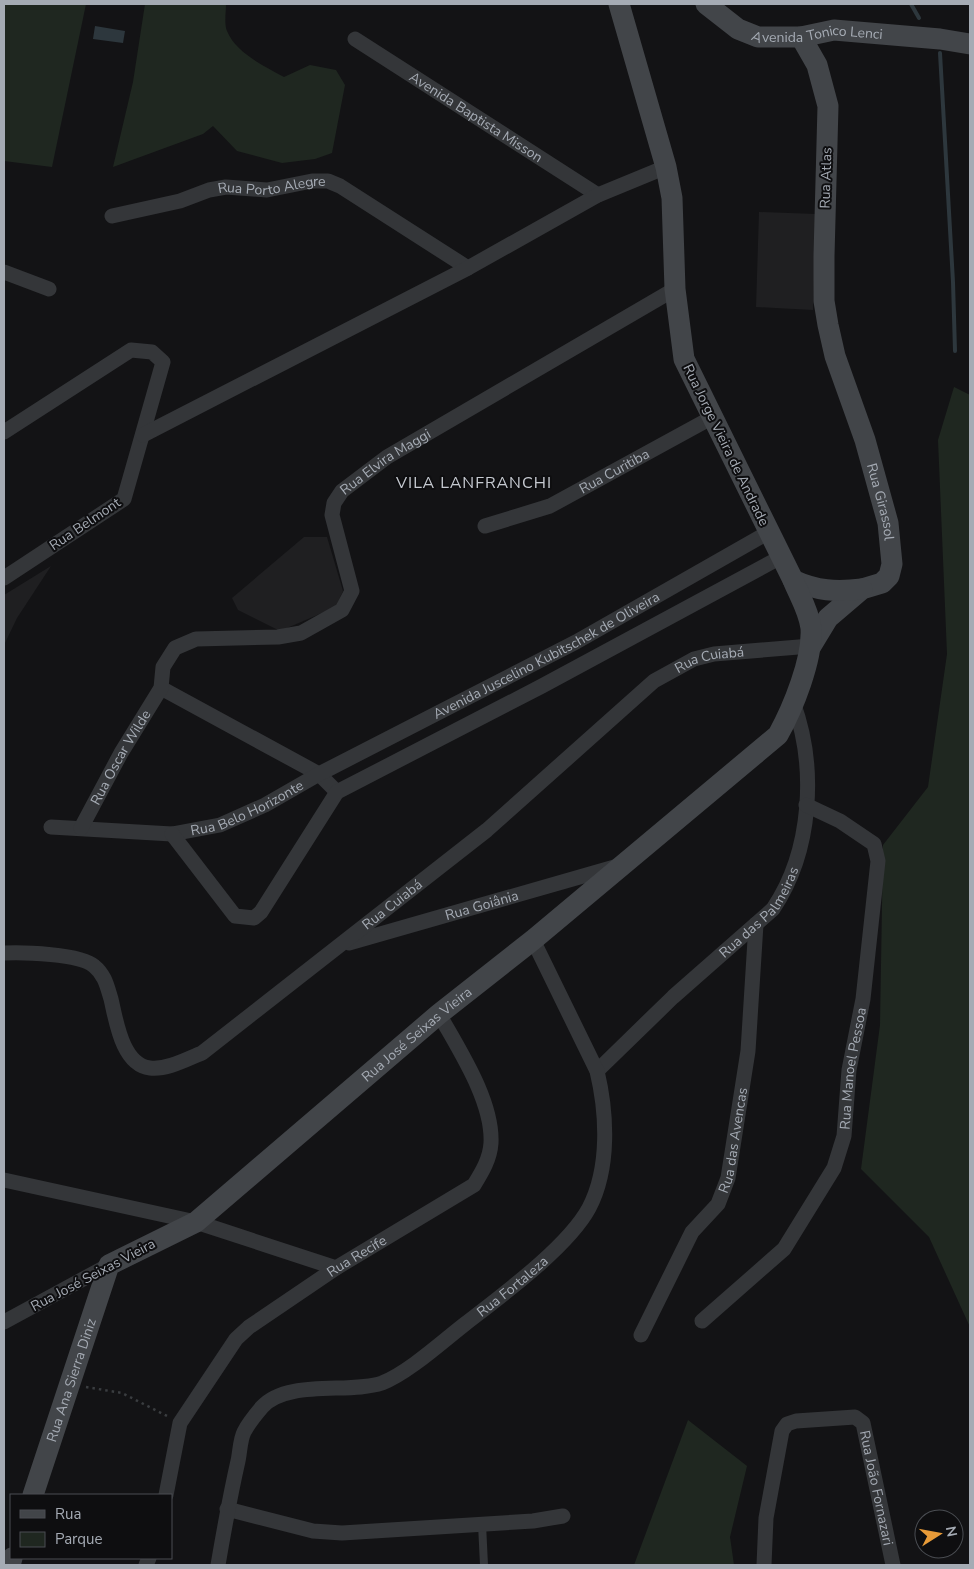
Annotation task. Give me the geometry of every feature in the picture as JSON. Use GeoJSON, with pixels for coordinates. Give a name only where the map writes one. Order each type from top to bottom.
{"type":"FeatureCollection","features":[{"type":"Feature","properties":{"kind":"street","name":"Rua Jorge Vieira de Andrade"},"geometry":{"type":"LineString","coordinates":[[619,4],[666,167],[672,198],[675,289],[684,359],[711,418],[793,580],[808,618],[811,646],[793,702]]}},
{"type":"Feature","properties":{"kind":"street","name":"Avenida Tonico Lenci"},"geometry":{"type":"LineString","coordinates":[[706,4],[738,29],[758,37],[801,36],[834,30],[940,39],[970,44]]}},
{"type":"Feature","properties":{"kind":"street","name":"Avenida Tonico Lenci"},"geometry":{"type":"LineString","coordinates":[[940,39],[970,30]]}},
{"type":"Feature","properties":{"kind":"street","name":"Rua Atlas"},"geometry":{"type":"LineString","coordinates":[[801,36],[817,65],[828,106],[824,301],[828,325]]}},
{"type":"Feature","properties":{"kind":"street","name":"Avenida Baptista Misson"},"geometry":{"type":"LineString","coordinates":[[355,39],[598,195]]}},
{"type":"Feature","properties":{"kind":"street"},"geometry":{"type":"LineString","coordinates":[[143,435],[468,268],[598,195],[666,167]]}},
{"type":"Feature","properties":{"kind":"street","name":"Rua Porto Alegre"},"geometry":{"type":"LineString","coordinates":[[112,216],[180,201],[209,190],[226,188],[267,190],[312,181],[328,181],[340,186],[468,268]]}},
{"type":"Feature","properties":{"kind":"street"},"geometry":{"type":"LineString","coordinates":[[4,272],[49,289]]}},
{"type":"Feature","properties":{"kind":"street","name":"Rua Elvira Maggi"},"geometry":{"type":"LineString","coordinates":[[162,688],[163,666],[175,648],[196,639],[278,637],[301,633],[342,610],[352,591],[332,515],[334,504],[342,491],[387,457],[675,289]]}},
{"type":"Feature","properties":{"kind":"street","name":"Rua Girassol"},"geometry":{"type":"LineString","coordinates":[[811,646],[828,618],[862,589],[882,583],[889,576],[892,564],[888,523],[865,440],[835,356],[828,325]]}},
{"type":"Feature","properties":{"kind":"street","name":"Rua Belmont"},"geometry":{"type":"LineString","coordinates":[[4,432],[131,350],[152,352],[163,362],[124,499],[4,578]]}},
{"type":"Feature","properties":{"kind":"street","name":"Rua Curitiba"},"geometry":{"type":"LineString","coordinates":[[485,526],[550,506],[711,418]]}},
{"type":"Feature","properties":{"kind":"street","name":"Avenida Juscelino Kubitschek de Oliveira"},"geometry":{"type":"LineString","coordinates":[[319,774],[576,642],[770,532]]}},
{"type":"Feature","properties":{"kind":"street","name":"Avenida Juscelino Kubitschek de Oliveira"},"geometry":{"type":"LineString","coordinates":[[337,792],[589,661],[781,557]]}},
{"type":"Feature","properties":{"kind":"street"},"geometry":{"type":"LineString","coordinates":[[793,580],[823,591],[841,592],[862,589]]}},
{"type":"Feature","properties":{"kind":"street"},"geometry":{"type":"LineString","coordinates":[[576,642],[589,661]]}},
{"type":"Feature","properties":{"kind":"street","name":"Rua Cuiabá"},"geometry":{"type":"LineString","coordinates":[[5,952],[74,958],[93,964],[105,979],[122,1042],[134,1061],[150,1068],[176,1064],[202,1054],[486,830],[660,677],[694,660],[714,654],[811,646]]}},
{"type":"Feature","properties":{"kind":"street"},"geometry":{"type":"LineString","coordinates":[[162,688],[319,774],[337,792],[261,912],[254,918],[235,916],[172,834]]}},
{"type":"Feature","properties":{"kind":"street","name":"Rua Oscar Wilde"},"geometry":{"type":"LineString","coordinates":[[81,828],[121,753],[162,688]]}},
{"type":"Feature","properties":{"kind":"street","name":"Rua das Palmeiras"},"geometry":{"type":"LineString","coordinates":[[596,1071],[674,997],[773,909],[785,891],[804,829],[806,805],[806,749],[801,722],[793,702]]}},
{"type":"Feature","properties":{"kind":"street","name":"Rua José Seixas Vieira"},"geometry":{"type":"LineString","coordinates":[[4,1322],[110,1265],[196,1222],[439,1014],[534,940],[778,735],[793,702]]}},
{"type":"Feature","properties":{"kind":"street","name":"Rua Belo Horizonte"},"geometry":{"type":"LineString","coordinates":[[50,827],[172,834],[220,825],[265,805],[319,774]]}},
{"type":"Feature","properties":{"kind":"street","name":"Rua Manoel Pessoa"},"geometry":{"type":"LineString","coordinates":[[702,1321],[784,1250],[834,1168],[844,1136],[849,1070],[863,1000],[878,862],[874,844],[840,821],[806,805]]}},
{"type":"Feature","properties":{"kind":"street","name":"Rua Goiânia"},"geometry":{"type":"LineString","coordinates":[[340,945],[622,865]]}},
{"type":"Feature","properties":{"kind":"street","name":"Rua das Avencas"},"geometry":{"type":"LineString","coordinates":[[641,1334],[692,1232],[718,1204],[728,1178],[748,1051],[756,924]]}},
{"type":"Feature","properties":{"kind":"street","name":"Rua Fortaleza"},"geometry":{"type":"LineString","coordinates":[[218,1565],[227,1509],[244,1432],[264,1406],[286,1394],[324,1388],[372,1386],[392,1378],[498,1299],[573,1230],[589,1209],[597,1190],[603,1160],[604,1112],[596,1071],[534,940]]}},
{"type":"Feature","properties":{"kind":"street","name":"Rua Recife"},"geometry":{"type":"LineString","coordinates":[[166,1494],[180,1423],[236,1339],[248,1327],[336,1268],[474,1185],[486,1165],[491,1143],[488,1120],[472,1077],[439,1014]]}},
{"type":"Feature","properties":{"kind":"street"},"geometry":{"type":"LineString","coordinates":[[4,1180],[196,1222],[336,1268]]}},
{"type":"Feature","properties":{"kind":"street","name":"Rua Ana Sierra Diniz"},"geometry":{"type":"LineString","coordinates":[[33,1494],[110,1265]]}},
{"type":"Feature","properties":{"kind":"street","name":"Rua João Fornazari"},"geometry":{"type":"LineString","coordinates":[[764,1565],[766,1518],[782,1431],[788,1424],[796,1421],[855,1417],[863,1423],[892,1565]]}},
{"type":"Feature","properties":{"kind":"street"},"geometry":{"type":"LineString","coordinates":[[227,1509],[313,1531],[342,1533],[533,1521],[563,1516]]}},
{"type":"Feature","properties":{"kind":"lane"},"geometry":{"type":"LineString","coordinates":[[482,1524],[484,1565]]}},
{"type":"Feature","properties":{"kind":"path"},"geometry":{"type":"LineString","coordinates":[[70,1384],[122,1393],[180,1423]]}},
{"type":"Feature","properties":{"kind":"shaded area"},"geometry":{"type":"Polygon","coordinates":[[[95,26],[125,31],[123,43],[93,39],[95,26]]]}},
{"type":"Feature","properties":{"kind":"shaded area"},"geometry":{"type":"Polygon","coordinates":[[[759,212],[816,214],[813,310],[756,307],[759,212]]]}},
{"type":"Feature","properties":{"kind":"shaded area"},"geometry":{"type":"Polygon","coordinates":[[[304,537],[327,537],[343,591],[336,607],[280,631],[238,610],[232,598],[304,537]]]}},
{"type":"Feature","properties":{"kind":"shaded area"},"geometry":{"type":"Polygon","coordinates":[[[51,566],[17,618],[4,645],[4,595],[51,566]]]}},
{"type":"Feature","properties":{"kind":"green space"},"geometry":{"type":"Polygon","coordinates":[[[4,4],[86,4],[52,167],[4,161],[4,4]]]}},
{"type":"Feature","properties":{"kind":"green space"},"geometry":{"type":"Polygon","coordinates":[[[145,4],[226,4],[226,25],[231,39],[244,52],[260,63],[284,77],[310,65],[336,70],[345,85],[332,153],[315,159],[282,163],[237,151],[213,126],[203,134],[113,167],[133,82],[145,4]]]}},
{"type":"Feature","properties":{"kind":"green space"},"geometry":{"type":"Polygon","coordinates":[[[954,387],[970,395],[970,1327],[929,1237],[861,1169],[880,1025],[883,845],[928,787],[947,654],[938,440],[954,387]]]}},
{"type":"Feature","properties":{"kind":"green space"},"geometry":{"type":"Polygon","coordinates":[[[688,1420],[747,1466],[730,1537],[734,1565],[634,1565],[688,1420]]]}},
{"type":"Feature","properties":{"kind":"waterway"},"geometry":{"type":"LineString","coordinates":[[911,4],[919,18]]}},
{"type":"Feature","properties":{"kind":"waterway"},"geometry":{"type":"LineString","coordinates":[[940,53],[955,351]]}},
{"type":"Feature","properties":{"kind":"district","name":"VILA LANFRANCHI"},"geometry":{"type":"Point","coordinates":[474,483]}}]}
